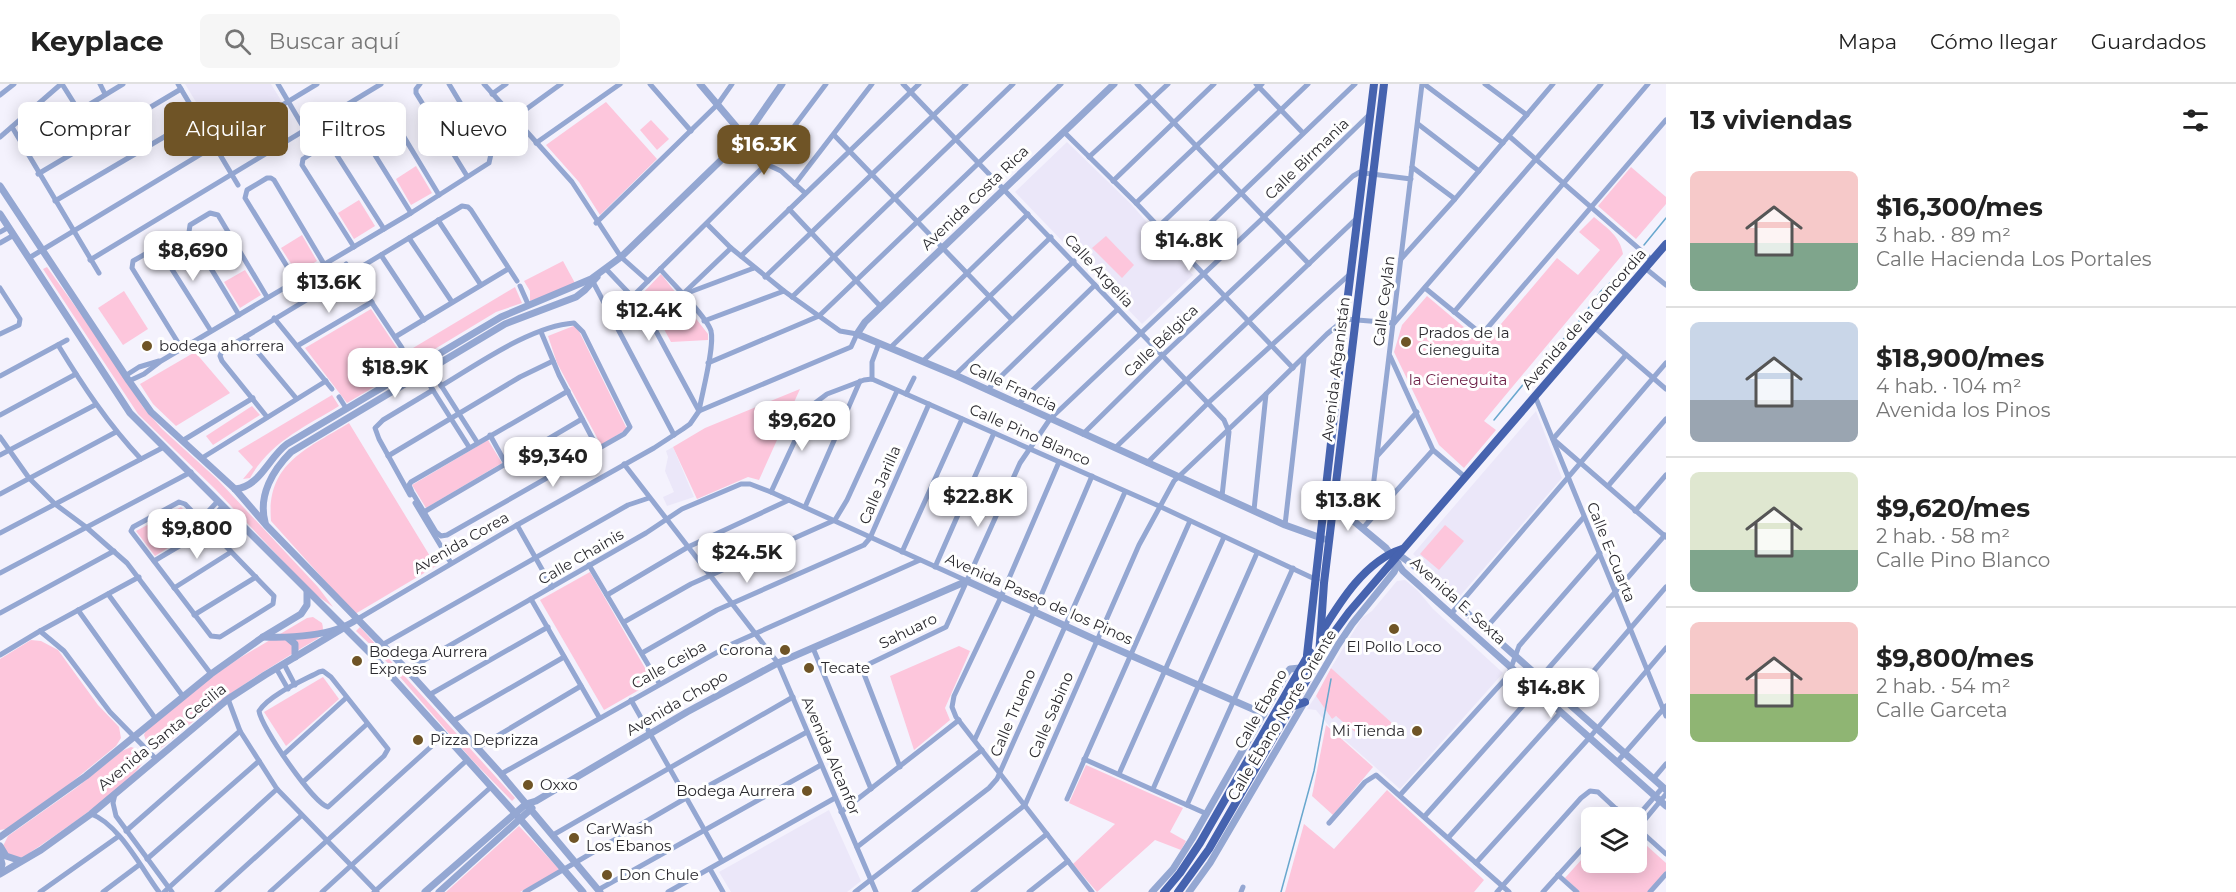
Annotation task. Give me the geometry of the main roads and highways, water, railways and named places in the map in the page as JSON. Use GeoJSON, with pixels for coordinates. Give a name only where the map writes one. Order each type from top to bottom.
{"type":"FeatureCollection","features":[{"type":"Feature","properties":{"kind":"main road","name":"Avenida Afganistán"},"geometry":{"type":"LineString","coordinates":[[1319,658],[1326,498],[1374,84]]}},
{"type":"Feature","properties":{"kind":"main road","name":"Avenida Afganistán"},"geometry":{"type":"LineString","coordinates":[[1307,655],[1316,579],[1334,504],[1384,84]]}},
{"type":"Feature","properties":{"kind":"main road","name":"Avenida de la Concordia"},"geometry":{"type":"LineString","coordinates":[[1395,555],[1666,244]]}},
{"type":"Feature","properties":{"kind":"main road","name":"Calle Ébano"},"geometry":{"type":"LineString","coordinates":[[1164,892],[1200,843],[1236,771],[1332,615],[1370,569],[1395,555]]}},
{"type":"Feature","properties":{"kind":"main road","name":"Calle Ébano"},"geometry":{"type":"LineString","coordinates":[[1179,892],[1209,849],[1319,658],[1349,612],[1395,555]]}},
{"type":"Feature","properties":{"kind":"main road"},"geometry":{"type":"LineString","coordinates":[[1291,707],[1305,702]]}},
{"type":"Feature","properties":{"kind":"main road"},"geometry":{"type":"LineString","coordinates":[[1274,737],[1282,742]]}},
{"type":"Feature","properties":{"kind":"waterway"},"geometry":{"type":"LineString","coordinates":[[1644,245],[1666,218]]}},
{"type":"Feature","properties":{"kind":"waterway"},"geometry":{"type":"LineString","coordinates":[[1494,420],[1540,364],[1574,328],[1601,291],[1624,270],[1635,256]]}},
{"type":"Feature","properties":{"kind":"waterway"},"geometry":{"type":"LineString","coordinates":[[1281,892],[1314,771],[1331,679]]}},
{"type":"Feature","properties":{"kind":"place","name":"Prados de la Cieneguita"},"geometry":{"type":"Point","coordinates":[1406,342]}},
{"type":"Feature","properties":{"kind":"place","name":"bodega ahorrera"},"geometry":{"type":"Point","coordinates":[147,346]}},
{"type":"Feature","properties":{"kind":"place","name":"El Pollo Loco"},"geometry":{"type":"Point","coordinates":[1394,629]}},
{"type":"Feature","properties":{"kind":"place","name":"Corona"},"geometry":{"type":"Point","coordinates":[785,650]}},
{"type":"Feature","properties":{"kind":"place","name":"Bodega Aurrera Express"},"geometry":{"type":"Point","coordinates":[357,661]}},
{"type":"Feature","properties":{"kind":"place","name":"Tecate"},"geometry":{"type":"Point","coordinates":[809,668]}},
{"type":"Feature","properties":{"kind":"place","name":"Mi Tienda"},"geometry":{"type":"Point","coordinates":[1417,731]}},
{"type":"Feature","properties":{"kind":"place","name":"Pizza Deprizza"},"geometry":{"type":"Point","coordinates":[418,740]}},
{"type":"Feature","properties":{"kind":"place","name":"Oxxo"},"geometry":{"type":"Point","coordinates":[528,785]}},
{"type":"Feature","properties":{"kind":"place","name":"Bodega Aurrera"},"geometry":{"type":"Point","coordinates":[807,791]}},
{"type":"Feature","properties":{"kind":"place","name":"CarWash Los Ebanos"},"geometry":{"type":"Point","coordinates":[574,838]}},
{"type":"Feature","properties":{"kind":"place","name":"Don Chule"},"geometry":{"type":"Point","coordinates":[607,875]}},
{"type":"Feature","properties":{"kind":"park label","name":"la Cieneguita"},"geometry":{"type":"Point","coordinates":[1458,380]}}]}
